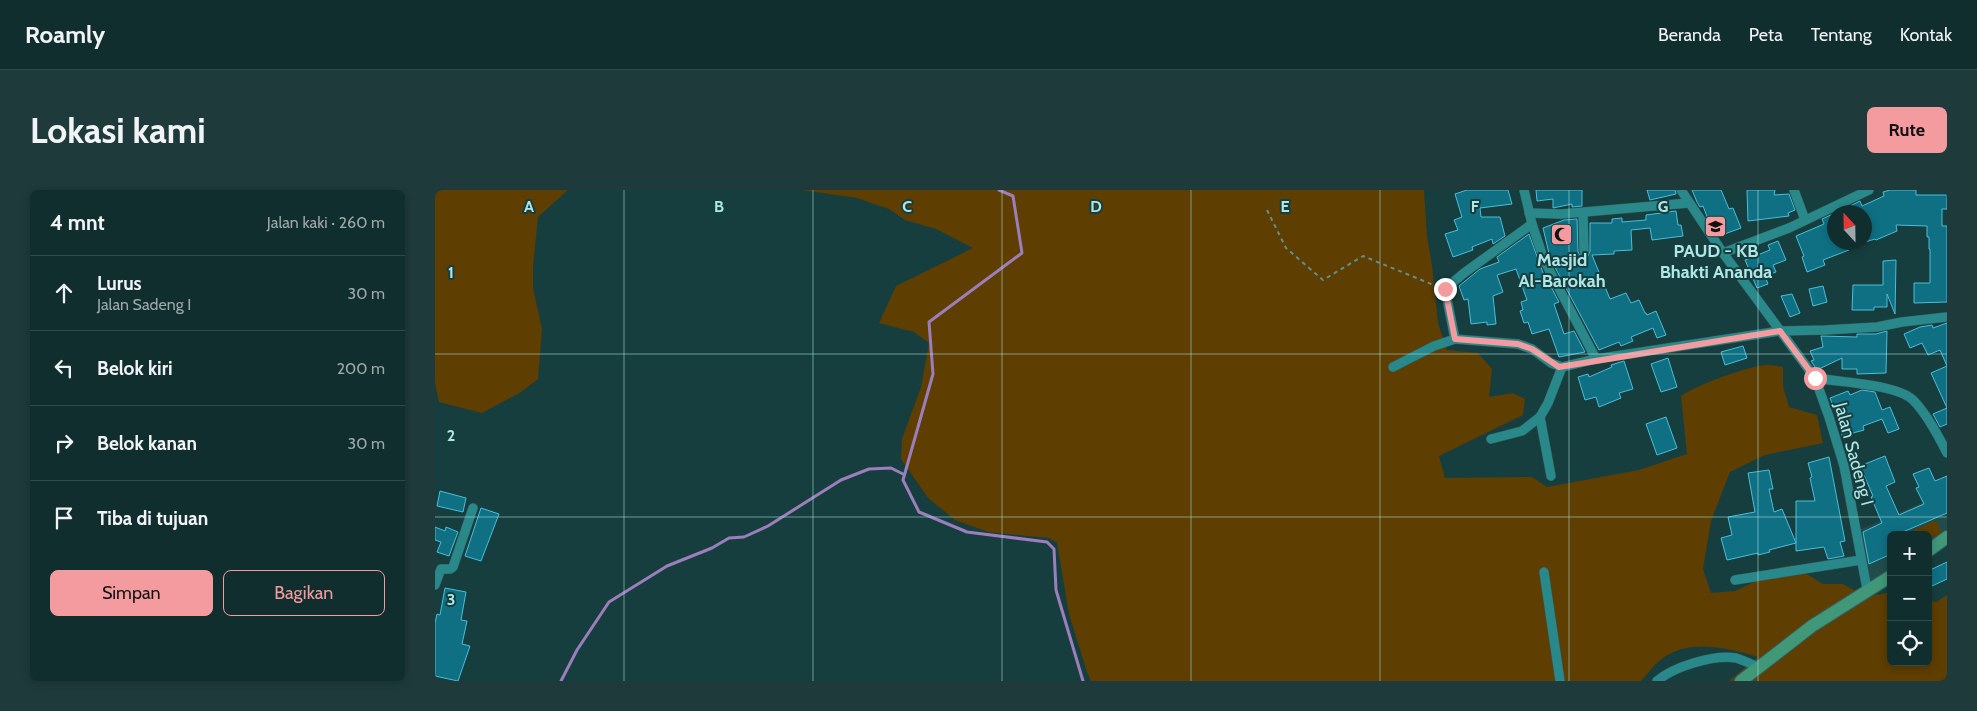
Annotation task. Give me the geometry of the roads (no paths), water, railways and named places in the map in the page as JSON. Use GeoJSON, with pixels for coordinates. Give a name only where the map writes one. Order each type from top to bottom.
{"type":"FeatureCollection","features":[{"type":"Feature","properties":{"kind":"main road"},"geometry":{"type":"LineString","coordinates":[[1932,547],[1947,537]]}},
{"type":"Feature","properties":{"kind":"main road"},"geometry":{"type":"LineString","coordinates":[[1741,681],[1812,626],[1867,589],[1887,578]]}},
{"type":"Feature","properties":{"kind":"street"},"geometry":{"type":"LineString","coordinates":[[1524,190],[1532,224],[1544,260],[1596,360]]}},
{"type":"Feature","properties":{"kind":"street","name":"Jalan Sadeng I"},"geometry":{"type":"LineString","coordinates":[[1681,190],[1723,253],[1815,378],[1844,466],[1867,589]]}},
{"type":"Feature","properties":{"kind":"street"},"geometry":{"type":"LineString","coordinates":[[1794,190],[1805,220]]}},
{"type":"Feature","properties":{"kind":"street"},"geometry":{"type":"LineString","coordinates":[[1723,253],[1805,220],[1869,190]]}},
{"type":"Feature","properties":{"kind":"street"},"geometry":{"type":"LineString","coordinates":[[1529,213],[1583,213],[1689,203]]}},
{"type":"Feature","properties":{"kind":"street"},"geometry":{"type":"LineString","coordinates":[[1583,213],[1584,251]]}},
{"type":"Feature","properties":{"kind":"street"},"geometry":{"type":"LineString","coordinates":[[1455,339],[1445,289],[1532,224]]}},
{"type":"Feature","properties":{"kind":"street"},"geometry":{"type":"LineString","coordinates":[[1393,367],[1434,346],[1455,339],[1518,344],[1532,349],[1551,362],[1563,367],[1596,360],[1780,331],[1877,327],[1947,317]]}},
{"type":"Feature","properties":{"kind":"street"},"geometry":{"type":"LineString","coordinates":[[1491,440],[1522,430],[1540,417],[1563,367]]}},
{"type":"Feature","properties":{"kind":"street"},"geometry":{"type":"LineString","coordinates":[[1815,378],[1879,387],[1901,393],[1913,400],[1937,434],[1947,453]]}},
{"type":"Feature","properties":{"kind":"street"},"geometry":{"type":"LineString","coordinates":[[1540,417],[1551,476]]}},
{"type":"Feature","properties":{"kind":"street"},"geometry":{"type":"LineString","coordinates":[[435,585],[441,570],[453,567],[473,508]]}},
{"type":"Feature","properties":{"kind":"street"},"geometry":{"type":"LineString","coordinates":[[1735,580],[1861,560]]}},
{"type":"Feature","properties":{"kind":"street"},"geometry":{"type":"LineString","coordinates":[[1544,572],[1560,681]]}},
{"type":"Feature","properties":{"kind":"street"},"geometry":{"type":"LineString","coordinates":[[1657,681],[1665,674],[1708,659],[1735,658],[1758,667]]}},
{"type":"Feature","properties":{"kind":"waterway"},"geometry":{"type":"LineString","coordinates":[[999,190],[1013,196],[1022,253],[929,322],[933,374],[903,480],[919,512],[967,532],[1047,542],[1054,549],[1056,590],[1083,681]]}},
{"type":"Feature","properties":{"kind":"waterway"},"geometry":{"type":"LineString","coordinates":[[561,681],[577,650],[609,602],[667,566],[712,548],[729,538],[744,537],[768,526],[841,480],[869,469],[891,468],[903,474]]}},
{"type":"Feature","properties":{"kind":"place","name":"PAUD - KB Bhakti Ananda"},"geometry":{"type":"Point","coordinates":[1716,226]}},
{"type":"Feature","properties":{"kind":"place","name":"Masjid Al-Barokah"},"geometry":{"type":"Point","coordinates":[1562,235]}}]}
